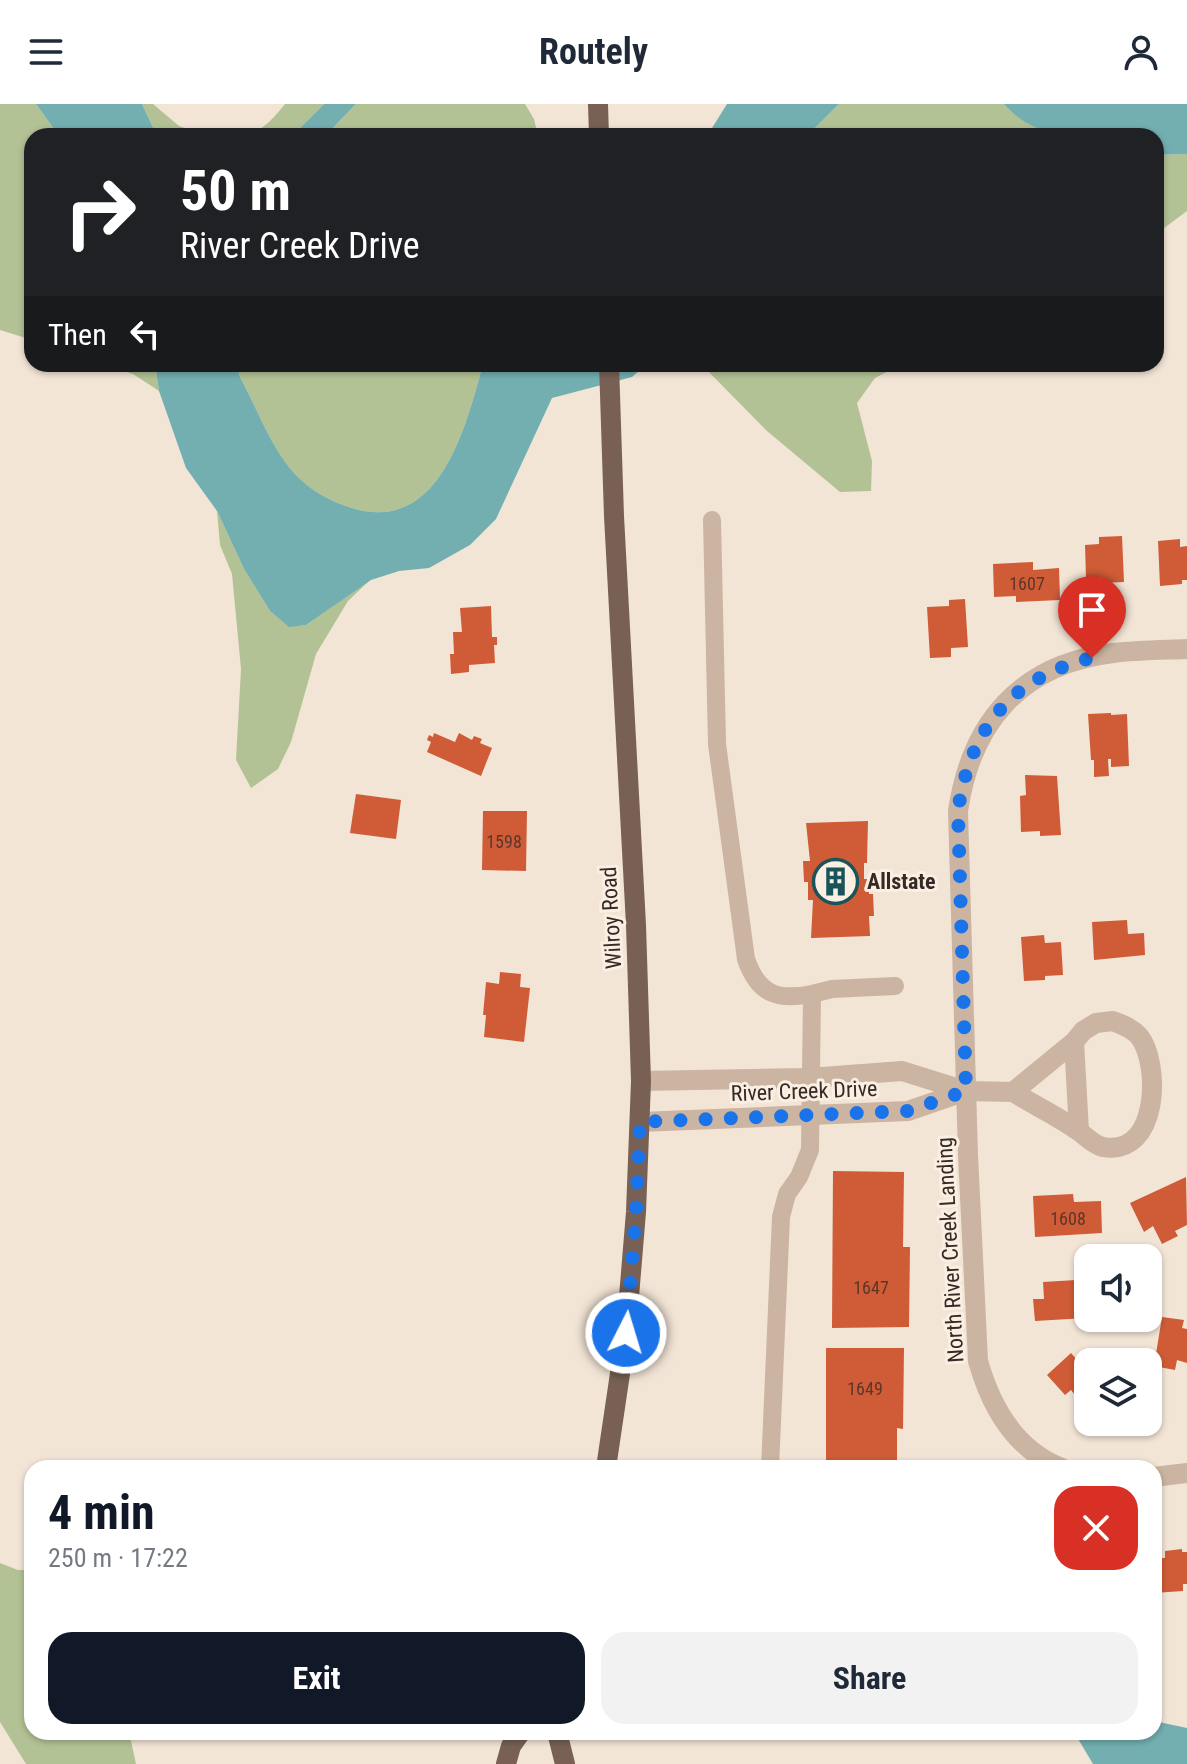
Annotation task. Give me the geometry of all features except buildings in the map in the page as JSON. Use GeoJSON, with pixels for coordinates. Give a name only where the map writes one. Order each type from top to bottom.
{"type":"FeatureCollection","features":[{"type":"Feature","properties":{"kind":"main road"},"geometry":{"type":"LineString","coordinates":[[598,104],[599,128]]}},
{"type":"Feature","properties":{"kind":"main road","name":"Wilroy Road"},"geometry":{"type":"LineString","coordinates":[[607,1460],[626,1333],[636,1212],[641,1081],[609,372]]}},
{"type":"Feature","properties":{"kind":"main road"},"geometry":{"type":"LineString","coordinates":[[506,1764],[515,1740]]}},
{"type":"Feature","properties":{"kind":"main road"},"geometry":{"type":"LineString","coordinates":[[559,1740],[565,1764]]}},
{"type":"Feature","properties":{"kind":"street","name":"North River Creek Landing"},"geometry":{"type":"LineString","coordinates":[[1048,1460],[1026,1447],[1005,1424],[987,1392],[978,1361],[958,811],[962,783],[972,751],[985,727],[1011,695],[1044,674],[1073,662],[1111,653],[1187,649]]}},
{"type":"Feature","properties":{"kind":"street"},"geometry":{"type":"LineString","coordinates":[[1113,1021],[1128,1027],[1140,1037],[1149,1068],[1151,1105],[1144,1128],[1134,1140],[1114,1147],[1101,1146],[1013,1092],[1074,1042],[1083,1031],[1096,1023],[1113,1021]]}},
{"type":"Feature","properties":{"kind":"street"},"geometry":{"type":"LineString","coordinates":[[1074,1042],[1079,1131]]}},
{"type":"Feature","properties":{"kind":"street","name":"River Creek Drive"},"geometry":{"type":"LineString","coordinates":[[641,1081],[809,1078],[902,1071],[966,1091],[1013,1092]]}},
{"type":"Feature","properties":{"kind":"street","name":"River Creek Drive"},"geometry":{"type":"LineString","coordinates":[[640,1122],[908,1111],[966,1091]]}},
{"type":"Feature","properties":{"kind":"street"},"geometry":{"type":"LineString","coordinates":[[1162,1476],[1187,1473]]}},
{"type":"Feature","properties":{"kind":"lane"},"geometry":{"type":"LineString","coordinates":[[712,520],[717,744],[746,959],[752,977],[763,989],[794,997],[832,989],[895,986]]}},
{"type":"Feature","properties":{"kind":"lane"},"geometry":{"type":"LineString","coordinates":[[770,1460],[781,1217],[787,1194],[799,1177],[810,1150],[812,994]]}},
{"type":"Feature","properties":{"kind":"green space"},"geometry":{"type":"Polygon","coordinates":[[[0,104],[36,104],[53,128],[24,128],[24,338],[0,330],[0,104]]]}},
{"type":"Feature","properties":{"kind":"green space"},"geometry":{"type":"Polygon","coordinates":[[[142,104],[153,104],[185,128],[153,128],[142,104]]]}},
{"type":"Feature","properties":{"kind":"green space"},"geometry":{"type":"Polygon","coordinates":[[[285,104],[324,104],[300,128],[261,128],[285,104]]]}},
{"type":"Feature","properties":{"kind":"green space"},"geometry":{"type":"Polygon","coordinates":[[[356,104],[525,104],[536,128],[333,128],[356,104]]]}},
{"type":"Feature","properties":{"kind":"green space"},"geometry":{"type":"Polygon","coordinates":[[[839,104],[1004,104],[1024,120],[1042,128],[815,128],[839,104]]]}},
{"type":"Feature","properties":{"kind":"green space"},"geometry":{"type":"Polygon","coordinates":[[[1187,154],[1187,211],[1164,228],[1164,155],[1187,154]]]}},
{"type":"Feature","properties":{"kind":"green space"},"geometry":{"type":"Polygon","coordinates":[[[127,372],[156,372],[159,391],[127,372]]]}},
{"type":"Feature","properties":{"kind":"green space"},"geometry":{"type":"Polygon","coordinates":[[[238,372],[481,372],[468,416],[444,469],[428,491],[407,506],[382,512],[352,508],[336,502],[301,480],[286,464],[238,372]]]}},
{"type":"Feature","properties":{"kind":"green space"},"geometry":{"type":"Polygon","coordinates":[[[709,372],[887,372],[875,378],[857,403],[872,461],[871,491],[840,492],[767,431],[709,372]]]}},
{"type":"Feature","properties":{"kind":"green space"},"geometry":{"type":"Polygon","coordinates":[[[217,511],[244,569],[270,611],[289,626],[306,625],[370,580],[348,601],[316,654],[291,742],[278,769],[251,788],[236,760],[241,669],[232,574],[220,545],[217,511]]]}},
{"type":"Feature","properties":{"kind":"green space"},"geometry":{"type":"Polygon","coordinates":[[[0,1563],[24,1570],[24,1740],[130,1740],[136,1764],[26,1764],[0,1722],[0,1563]]]}},
{"type":"Feature","properties":{"kind":"water"},"geometry":{"type":"Polygon","coordinates":[[[36,104],[142,104],[153,128],[53,128],[36,104]]]}},
{"type":"Feature","properties":{"kind":"water"},"geometry":{"type":"Polygon","coordinates":[[[324,104],[356,104],[333,128],[300,128],[324,104]]]}},
{"type":"Feature","properties":{"kind":"water"},"geometry":{"type":"Polygon","coordinates":[[[727,104],[839,104],[815,128],[712,128],[727,104]]]}},
{"type":"Feature","properties":{"kind":"water"},"geometry":{"type":"Polygon","coordinates":[[[1004,104],[1187,104],[1187,154],[1164,155],[1164,128],[1039,128],[1019,118],[1004,104]]]}},
{"type":"Feature","properties":{"kind":"water"},"geometry":{"type":"Polygon","coordinates":[[[156,372],[238,372],[272,440],[286,464],[301,480],[336,502],[352,508],[382,512],[407,506],[428,491],[444,469],[468,416],[481,372],[638,372],[632,377],[552,398],[496,519],[470,545],[429,568],[399,571],[371,580],[306,625],[289,627],[270,611],[244,569],[217,511],[186,468],[159,391],[156,372]]]}},
{"type":"Feature","properties":{"kind":"water"},"geometry":{"type":"Polygon","coordinates":[[[1162,1723],[1187,1728],[1187,1764],[1093,1764],[1079,1740],[1162,1740],[1162,1723]]]}},
{"type":"Feature","properties":{"kind":"place","name":"Allstate"},"geometry":{"type":"Point","coordinates":[836,881]}},
{"type":"Feature","properties":{"kind":"route"},"geometry":{"type":"LineString","coordinates":[[626,1333],[640,1122],[908,1111],[966,1091],[958,811],[962,783],[972,751],[985,727],[1011,695],[1044,674],[1092,658]]}}]}
